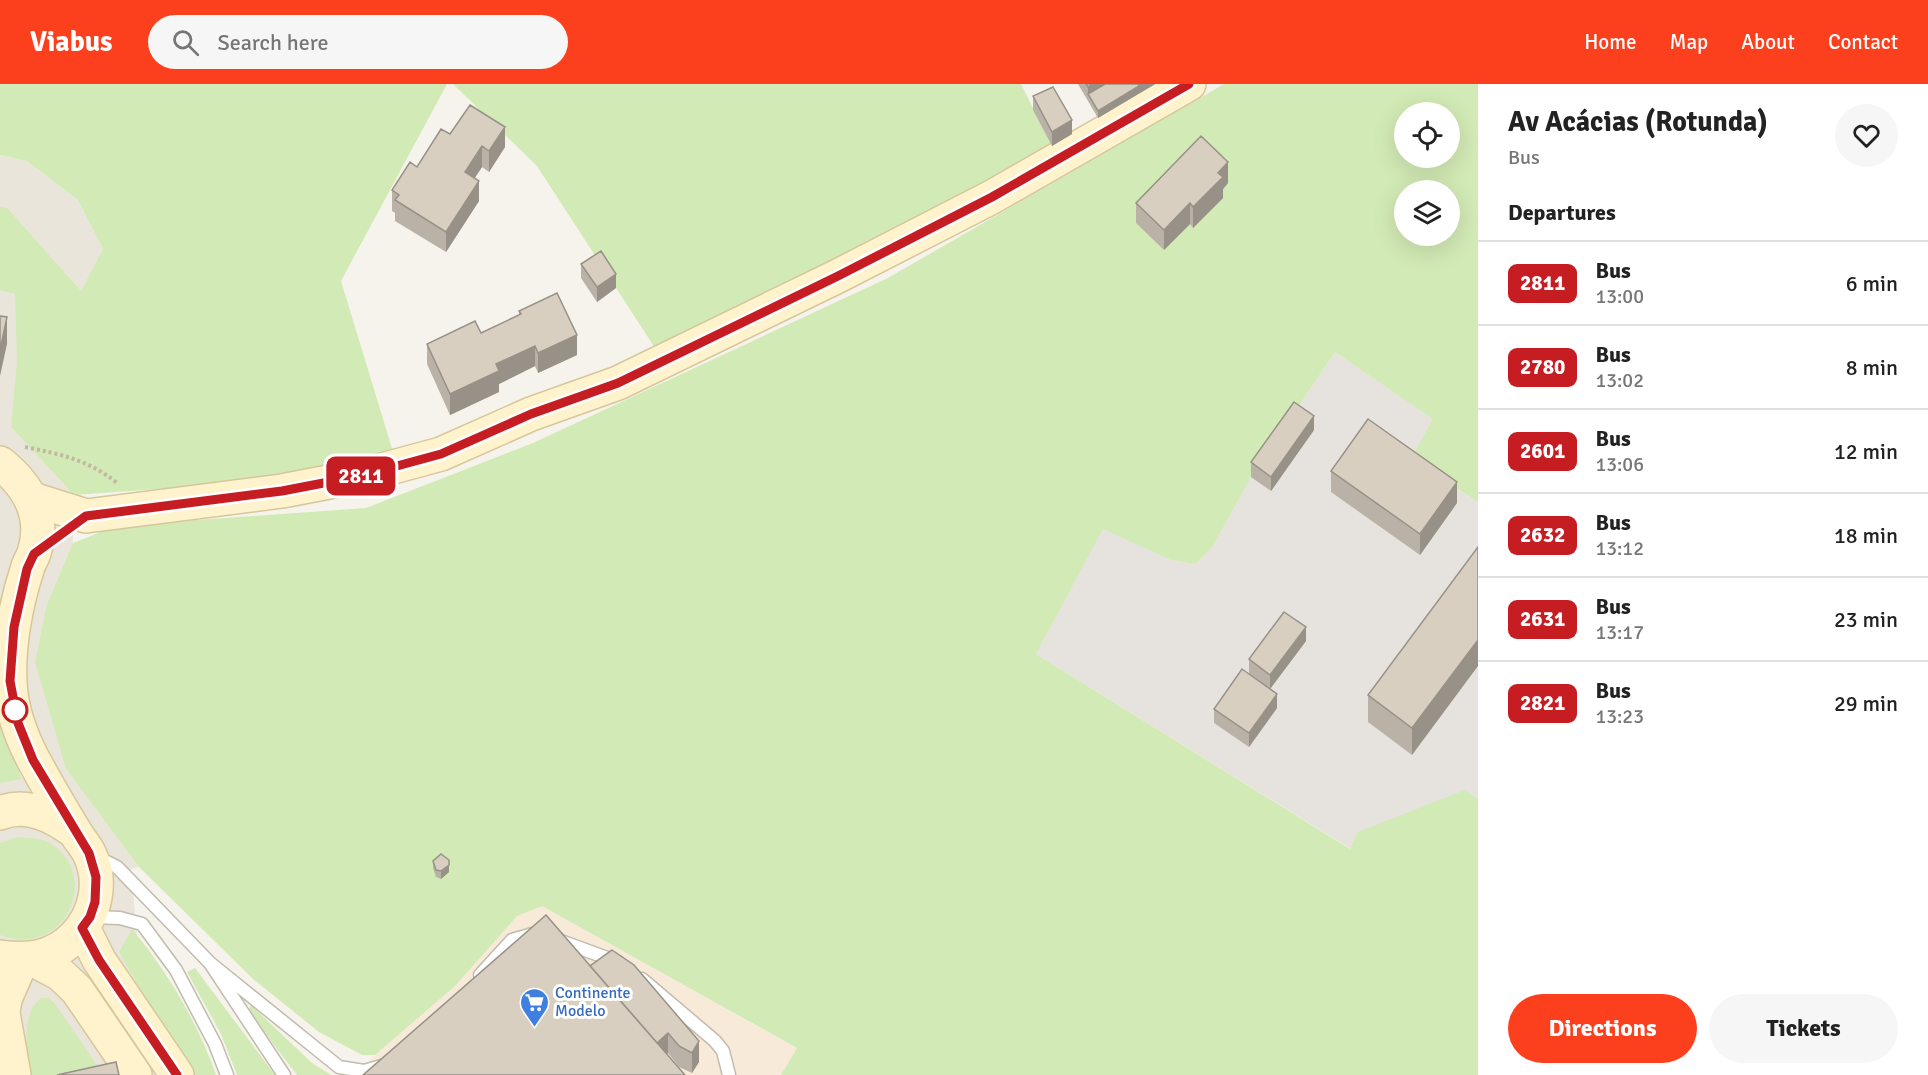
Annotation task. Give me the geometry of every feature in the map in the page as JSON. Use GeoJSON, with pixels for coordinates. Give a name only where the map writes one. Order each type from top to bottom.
{"type":"FeatureCollection","features":[{"type":"Feature","properties":{"kind":"main road"},"geometry":{"type":"LineString","coordinates":[[32,499],[86,516],[282,491],[360,476],[441,454],[531,414],[618,383],[838,276],[981,202],[1189,84]]}},
{"type":"Feature","properties":{"kind":"main road"},"geometry":{"type":"LineString","coordinates":[[10,454],[19,479],[32,499],[37,517],[38,536],[14,627],[10,681],[18,723],[33,760],[82,843],[96,877],[95,902],[86,922],[66,945],[18,959]]}},
{"type":"Feature","properties":{"kind":"main road"},"geometry":{"type":"LineString","coordinates":[[0,595],[15,583],[30,562],[86,516]]}},
{"type":"Feature","properties":{"kind":"main road"},"geometry":{"type":"LineString","coordinates":[[0,813],[29,810],[54,817],[82,843]]}},
{"type":"Feature","properties":{"kind":"main road"},"geometry":{"type":"LineString","coordinates":[[86,922],[99,960],[177,1075]]}},
{"type":"Feature","properties":{"kind":"main road"},"geometry":{"type":"LineString","coordinates":[[14,1075],[3,1013],[4,999],[18,959]]}},
{"type":"Feature","properties":{"kind":"main road"},"geometry":{"type":"LineString","coordinates":[[18,959],[60,974],[77,990],[135,1075]]}},
{"type":"Feature","properties":{"kind":"lane"},"geometry":{"type":"LineString","coordinates":[[82,843],[117,867],[210,963],[339,1067],[364,1071],[383,1065],[398,1054]]}},
{"type":"Feature","properties":{"kind":"lane"},"geometry":{"type":"LineString","coordinates":[[86,922],[120,918],[142,924],[176,970],[215,1044],[227,1075]]}},
{"type":"Feature","properties":{"kind":"lane"},"geometry":{"type":"LineString","coordinates":[[470,987],[512,940],[537,932],[620,963],[646,982],[716,1041],[723,1052],[729,1075]]}},
{"type":"Feature","properties":{"kind":"lane"},"geometry":{"type":"LineString","coordinates":[[210,963],[284,1075]]}},
{"type":"Feature","properties":{"kind":"path"},"geometry":{"type":"LineString","coordinates":[[10,454],[72,457],[101,470],[123,488],[125,511]]}},
{"type":"Feature","properties":{"kind":"shaded area"},"geometry":{"type":"Polygon","coordinates":[[[0,155],[27,161],[78,200],[103,249],[11,427],[74,495],[73,543],[47,604],[66,769],[139,867],[131,869],[139,959],[201,1075],[0,1075],[0,155]]]}},
{"type":"Feature","properties":{"kind":"shaded area"},"geometry":{"type":"Polygon","coordinates":[[[1335,352],[1434,419],[1444,481],[1478,502],[1478,799],[1465,791],[1351,849],[1036,654],[1103,528],[1171,560],[1195,564],[1212,548],[1251,477],[1335,352]]]}},
{"type":"Feature","properties":{"kind":"shaded area"},"geometry":{"type":"Polygon","coordinates":[[[542,906],[798,1049],[781,1075],[358,1075],[375,1055],[455,986],[517,916],[542,906]]]}},
{"type":"Feature","properties":{"kind":"green space"},"geometry":{"type":"Polygon","coordinates":[[[0,84],[447,84],[341,281],[394,455],[243,483],[74,495],[11,427],[17,363],[15,294],[0,290],[0,207],[7,208],[81,291],[103,249],[78,200],[27,161],[0,155],[0,84]]]}},
{"type":"Feature","properties":{"kind":"green space"},"geometry":{"type":"Polygon","coordinates":[[[453,84],[1021,84],[1052,146],[842,260],[655,348],[537,166],[453,84]]]}},
{"type":"Feature","properties":{"kind":"green space"},"geometry":{"type":"Polygon","coordinates":[[[1224,84],[1478,84],[1478,502],[1411,459],[1433,419],[1335,352],[1251,477],[1212,548],[1195,564],[1171,560],[1103,529],[1036,654],[1350,849],[1358,832],[1465,790],[1478,799],[1478,1075],[781,1075],[797,1048],[542,906],[517,916],[455,986],[375,1055],[362,1055],[319,1032],[253,979],[139,867],[66,769],[35,662],[47,604],[73,543],[111,528],[366,508],[533,443],[888,278],[1224,84]]]}},
{"type":"Feature","properties":{"kind":"green space"},"geometry":{"type":"Polygon","coordinates":[[[0,636],[6,726],[21,779],[0,783],[0,636]]]}},
{"type":"Feature","properties":{"kind":"green space"},"geometry":{"type":"Polygon","coordinates":[[[18,837],[46,841],[64,855],[73,872],[75,891],[70,909],[59,924],[43,935],[23,939],[0,935],[0,843],[18,837]]]}},
{"type":"Feature","properties":{"kind":"green space"},"geometry":{"type":"Polygon","coordinates":[[[132,929],[157,962],[191,1017],[216,1075],[189,1075],[119,952],[132,929]]]}},
{"type":"Feature","properties":{"kind":"green space"},"geometry":{"type":"Polygon","coordinates":[[[195,968],[275,1075],[237,1075],[221,1034],[187,972],[195,968]]]}},
{"type":"Feature","properties":{"kind":"green space"},"geometry":{"type":"Polygon","coordinates":[[[41,998],[49,998],[55,1004],[104,1075],[30,1075],[27,1024],[34,1006],[41,998]]]}},
{"type":"Feature","properties":{"kind":"green space"},"geometry":{"type":"Polygon","coordinates":[[[251,1005],[312,1063],[331,1075],[297,1075],[248,1011],[251,1005]]]}},
{"type":"Feature","properties":{"kind":"building"},"geometry":{"type":"Polygon","coordinates":[[[1105,84],[1138,84],[1139,86],[1098,111],[1088,94],[1105,84]]]}},
{"type":"Feature","properties":{"kind":"building"},"geometry":{"type":"Polygon","coordinates":[[[1053,87],[1072,120],[1052,132],[1033,96],[1053,87]]]}},
{"type":"Feature","properties":{"kind":"building"},"geometry":{"type":"Polygon","coordinates":[[[470,105],[505,127],[489,151],[482,146],[465,172],[479,181],[446,232],[395,200],[399,195],[392,190],[410,162],[417,167],[441,129],[450,134],[470,105]]]}},
{"type":"Feature","properties":{"kind":"building"},"geometry":{"type":"Polygon","coordinates":[[[1201,136],[1228,162],[1218,173],[1223,177],[1193,207],[1190,203],[1164,230],[1136,203],[1201,136]]]}},
{"type":"Feature","properties":{"kind":"building"},"geometry":{"type":"Polygon","coordinates":[[[601,251],[616,274],[597,287],[581,264],[601,251]]]}},
{"type":"Feature","properties":{"kind":"building"},"geometry":{"type":"Polygon","coordinates":[[[557,293],[577,335],[538,353],[535,346],[496,364],[499,371],[450,394],[427,344],[475,321],[481,333],[521,314],[519,311],[557,293]]]}},
{"type":"Feature","properties":{"kind":"building"},"geometry":{"type":"Polygon","coordinates":[[[0,316],[7,317],[0,350],[0,316]]]}},
{"type":"Feature","properties":{"kind":"building"},"geometry":{"type":"Polygon","coordinates":[[[1294,402],[1314,416],[1271,477],[1251,462],[1294,402]]]}},
{"type":"Feature","properties":{"kind":"building"},"geometry":{"type":"Polygon","coordinates":[[[1368,419],[1457,482],[1420,534],[1331,471],[1368,419]]]}},
{"type":"Feature","properties":{"kind":"building"},"geometry":{"type":"Polygon","coordinates":[[[1478,547],[1478,640],[1412,728],[1368,695],[1478,547]]]}},
{"type":"Feature","properties":{"kind":"building"},"geometry":{"type":"Polygon","coordinates":[[[1284,612],[1306,627],[1270,675],[1249,659],[1284,612]]]}},
{"type":"Feature","properties":{"kind":"building"},"geometry":{"type":"Polygon","coordinates":[[[1242,669],[1277,694],[1249,733],[1214,709],[1242,669]]]}},
{"type":"Feature","properties":{"kind":"building"},"geometry":{"type":"Polygon","coordinates":[[[441,854],[449,860],[449,865],[441,871],[436,870],[433,861],[441,854]]]}},
{"type":"Feature","properties":{"kind":"building","name":"Continente Modelo"},"geometry":{"type":"Polygon","coordinates":[[[546,915],[685,1075],[363,1075],[546,915]]]}},
{"type":"Feature","properties":{"kind":"building"},"geometry":{"type":"Polygon","coordinates":[[[612,950],[634,965],[699,1041],[692,1053],[679,1046],[668,1033],[657,1043],[590,966],[612,950]]]}},
{"type":"Feature","properties":{"kind":"building"},"geometry":{"type":"Polygon","coordinates":[[[116,1062],[119,1075],[57,1075],[116,1062]]]}},
{"type":"Feature","properties":{"kind":"bus line","name":"2811"},"geometry":{"type":"LineString","coordinates":[[177,1075],[144,1022],[99,960],[82,928],[90,917],[95,902],[96,877],[89,853],[33,760],[18,723],[10,681],[14,627],[27,569],[34,554],[86,516],[282,491],[360,476],[441,454],[531,414],[618,383],[838,276],[992,197],[1189,84]]}},
{"type":"Feature","properties":{"kind":"place","name":"Continente Modelo"},"geometry":{"type":"Point","coordinates":[534,1028]}}]}
